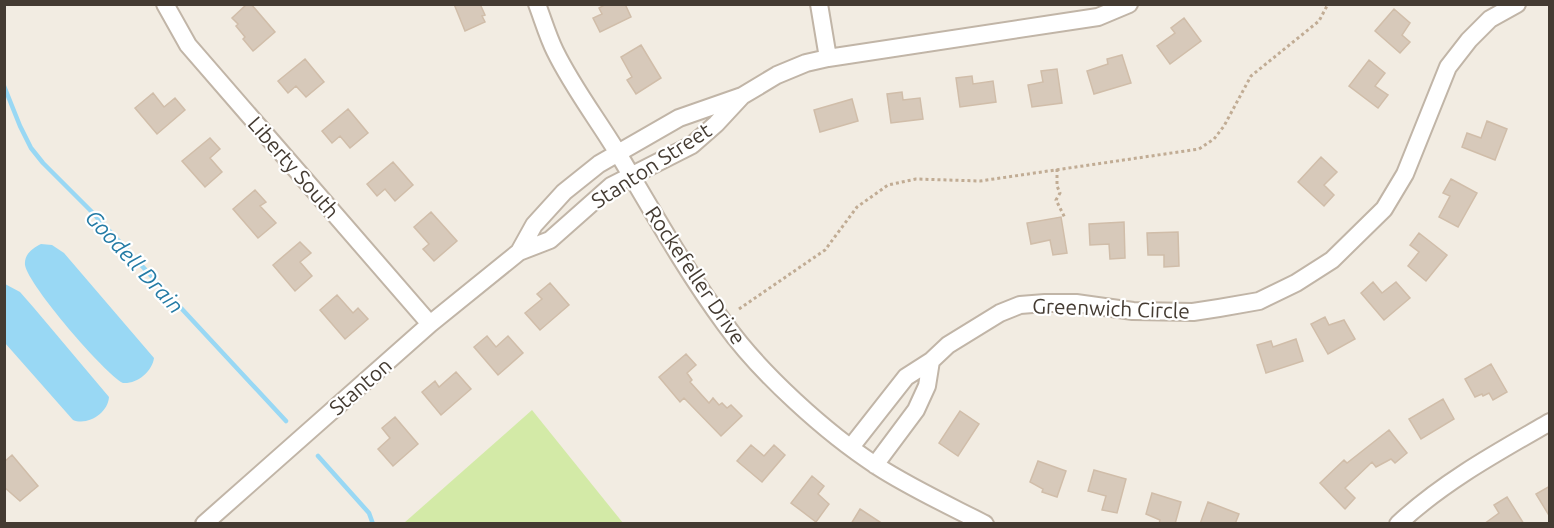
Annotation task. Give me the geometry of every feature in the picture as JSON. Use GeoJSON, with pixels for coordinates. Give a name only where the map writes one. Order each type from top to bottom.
{"type":"FeatureCollection","features":[{"type":"Feature","properties":{"kind":"street","name":"Liberty South"},"geometry":{"type":"LineString","coordinates":[[165,4],[188,45],[430,324]]}},
{"type":"Feature","properties":{"kind":"street","name":"Rockefeller Drive"},"geometry":{"type":"LineString","coordinates":[[537,4],[554,50],[697,284],[726,326],[766,372],[813,417],[851,447],[913,488],[985,524]]}},
{"type":"Feature","properties":{"kind":"street"},"geometry":{"type":"LineString","coordinates":[[819,4],[828,58]]}},
{"type":"Feature","properties":{"kind":"street","name":"Stanton Street"},"geometry":{"type":"LineString","coordinates":[[519,252],[534,225],[564,192],[599,164],[679,118],[742,96],[777,75],[806,63],[1098,17],[1129,4]]}},
{"type":"Feature","properties":{"kind":"street","name":"Greenwich Circle"},"geometry":{"type":"LineString","coordinates":[[851,447],[906,377],[931,361],[948,345],[975,326],[1020,305],[1076,303],[1133,311],[1192,312],[1259,301],[1296,283],[1332,260],[1384,209],[1405,174],[1448,67],[1469,40],[1490,19],[1517,4]]}},
{"type":"Feature","properties":{"kind":"street","name":"Stanton Street"},"geometry":{"type":"LineString","coordinates":[[519,252],[549,240],[611,186],[692,145],[742,96]]}},
{"type":"Feature","properties":{"kind":"street","name":"Stanton"},"geometry":{"type":"LineString","coordinates":[[204,524],[430,324],[519,252]]}},
{"type":"Feature","properties":{"kind":"street"},"geometry":{"type":"LineString","coordinates":[[875,465],[916,410],[927,386],[931,361]]}},
{"type":"Feature","properties":{"kind":"street"},"geometry":{"type":"LineString","coordinates":[[1398,524],[1422,501],[1455,478],[1550,422]]}},
{"type":"Feature","properties":{"kind":"path"},"geometry":{"type":"LineString","coordinates":[[739,309],[825,250],[857,207],[888,185],[916,179],[980,181],[1199,148],[1214,139],[1224,126],[1251,76],[1319,21],[1329,4]]}},
{"type":"Feature","properties":{"kind":"path"},"geometry":{"type":"LineString","coordinates":[[1057,169],[1057,186],[1060,193],[1056,200],[1065,218]]}},
{"type":"Feature","properties":{"kind":"green space"},"geometry":{"type":"Polygon","coordinates":[[[532,410],[623,523],[404,523],[532,410]]]}},
{"type":"Feature","properties":{"kind":"water"},"geometry":{"type":"Polygon","coordinates":[[[41,244],[52,245],[64,253],[154,358],[150,368],[143,376],[123,383],[114,376],[85,347],[39,291],[29,275],[25,261],[32,250],[41,244]]]}},
{"type":"Feature","properties":{"kind":"water"},"geometry":{"type":"Polygon","coordinates":[[[5,284],[20,292],[109,397],[105,408],[96,417],[85,421],[73,420],[5,343],[5,284]]]}},
{"type":"Feature","properties":{"kind":"building"},"geometry":{"type":"Polygon","coordinates":[[[247,4],[251,4],[275,32],[253,51],[243,39],[245,37],[232,18],[247,4]]]}},
{"type":"Feature","properties":{"kind":"building"},"geometry":{"type":"Polygon","coordinates":[[[454,4],[480,4],[485,15],[482,16],[485,22],[465,31],[454,4]]]}},
{"type":"Feature","properties":{"kind":"building"},"geometry":{"type":"Polygon","coordinates":[[[606,4],[625,4],[631,17],[600,32],[593,18],[602,14],[599,8],[606,4]]]}},
{"type":"Feature","properties":{"kind":"building"},"geometry":{"type":"Polygon","coordinates":[[[1394,9],[1410,23],[1402,35],[1410,42],[1400,53],[1375,31],[1394,9]]]}},
{"type":"Feature","properties":{"kind":"building"},"geometry":{"type":"Polygon","coordinates":[[[1184,18],[1201,41],[1170,64],[1157,46],[1175,33],[1171,28],[1184,18]]]}},
{"type":"Feature","properties":{"kind":"building"},"geometry":{"type":"Polygon","coordinates":[[[641,45],[661,78],[636,94],[627,80],[632,77],[621,57],[641,45]]]}},
{"type":"Feature","properties":{"kind":"building"},"geometry":{"type":"Polygon","coordinates":[[[1122,55],[1131,83],[1094,94],[1087,71],[1108,64],[1107,59],[1122,55]]]}},
{"type":"Feature","properties":{"kind":"building"},"geometry":{"type":"Polygon","coordinates":[[[305,59],[324,82],[306,97],[296,86],[288,93],[278,81],[305,59]]]}},
{"type":"Feature","properties":{"kind":"building"},"geometry":{"type":"Polygon","coordinates":[[[1369,60],[1385,73],[1375,86],[1388,95],[1378,108],[1349,86],[1369,60]]]}},
{"type":"Feature","properties":{"kind":"building"},"geometry":{"type":"Polygon","coordinates":[[[1057,69],[1062,103],[1032,107],[1028,85],[1043,82],[1041,71],[1057,69]]]}},
{"type":"Feature","properties":{"kind":"building"},"geometry":{"type":"Polygon","coordinates":[[[972,76],[973,84],[993,81],[996,102],[960,107],[956,78],[972,76]]]}},
{"type":"Feature","properties":{"kind":"building"},"geometry":{"type":"Polygon","coordinates":[[[902,92],[903,100],[920,98],[923,119],[891,123],[887,94],[902,92]]]}},
{"type":"Feature","properties":{"kind":"building"},"geometry":{"type":"Polygon","coordinates":[[[153,93],[164,107],[175,98],[185,110],[157,134],[135,108],[153,93]]]}},
{"type":"Feature","properties":{"kind":"building"},"geometry":{"type":"Polygon","coordinates":[[[852,99],[858,121],[820,132],[814,110],[852,99]]]}},
{"type":"Feature","properties":{"kind":"building"},"geometry":{"type":"Polygon","coordinates":[[[348,109],[368,133],[350,148],[340,136],[332,143],[322,131],[348,109]]]}},
{"type":"Feature","properties":{"kind":"building"},"geometry":{"type":"Polygon","coordinates":[[[1487,121],[1507,129],[1495,160],[1462,147],[1467,133],[1481,138],[1487,121]]]}},
{"type":"Feature","properties":{"kind":"building"},"geometry":{"type":"Polygon","coordinates":[[[210,138],[220,149],[210,158],[222,172],[205,187],[182,161],[210,138]]]}},
{"type":"Feature","properties":{"kind":"building"},"geometry":{"type":"Polygon","coordinates":[[[1321,157],[1337,172],[1324,185],[1334,195],[1324,206],[1298,182],[1321,157]]]}},
{"type":"Feature","properties":{"kind":"building"},"geometry":{"type":"Polygon","coordinates":[[[393,162],[413,185],[395,201],[385,189],[377,196],[367,184],[393,162]]]}},
{"type":"Feature","properties":{"kind":"building"},"geometry":{"type":"Polygon","coordinates":[[[1451,179],[1477,193],[1458,227],[1439,217],[1450,196],[1443,193],[1451,179]]]}},
{"type":"Feature","properties":{"kind":"building"},"geometry":{"type":"Polygon","coordinates":[[[255,190],[266,202],[260,206],[276,223],[258,238],[233,209],[255,190]]]}},
{"type":"Feature","properties":{"kind":"building"},"geometry":{"type":"Polygon","coordinates":[[[431,212],[457,241],[434,261],[423,249],[429,244],[414,227],[431,212]]]}},
{"type":"Feature","properties":{"kind":"building"},"geometry":{"type":"Polygon","coordinates":[[[1061,217],[1067,253],[1053,255],[1050,240],[1031,244],[1027,223],[1061,217]]]}},
{"type":"Feature","properties":{"kind":"building"},"geometry":{"type":"Polygon","coordinates":[[[1124,222],[1125,258],[1110,259],[1109,244],[1090,245],[1089,224],[1124,222]]]}},
{"type":"Feature","properties":{"kind":"building"},"geometry":{"type":"Polygon","coordinates":[[[1178,232],[1179,266],[1164,267],[1164,255],[1148,255],[1147,233],[1178,232]]]}},
{"type":"Feature","properties":{"kind":"building"},"geometry":{"type":"Polygon","coordinates":[[[1419,233],[1447,255],[1426,281],[1408,266],[1419,252],[1410,245],[1419,233]]]}},
{"type":"Feature","properties":{"kind":"building"},"geometry":{"type":"Polygon","coordinates":[[[300,242],[311,253],[300,262],[312,276],[295,291],[273,265],[300,242]]]}},
{"type":"Feature","properties":{"kind":"building"},"geometry":{"type":"Polygon","coordinates":[[[1373,282],[1382,293],[1396,282],[1410,298],[1384,320],[1361,293],[1373,282]]]}},
{"type":"Feature","properties":{"kind":"building"},"geometry":{"type":"Polygon","coordinates":[[[550,283],[569,305],[540,330],[525,313],[542,299],[537,294],[550,283]]]}},
{"type":"Feature","properties":{"kind":"building"},"geometry":{"type":"Polygon","coordinates":[[[337,295],[353,313],[358,308],[368,319],[345,339],[320,310],[337,295]]]}},
{"type":"Feature","properties":{"kind":"building"},"geometry":{"type":"Polygon","coordinates":[[[1325,317],[1329,325],[1344,320],[1355,339],[1328,354],[1311,324],[1325,317]]]}},
{"type":"Feature","properties":{"kind":"building"},"geometry":{"type":"Polygon","coordinates":[[[487,336],[496,347],[508,336],[523,353],[498,375],[474,347],[487,336]]]}},
{"type":"Feature","properties":{"kind":"building"},"geometry":{"type":"Polygon","coordinates":[[[1296,339],[1303,361],[1266,373],[1257,345],[1271,341],[1273,347],[1296,339]]]}},
{"type":"Feature","properties":{"kind":"building"},"geometry":{"type":"Polygon","coordinates":[[[686,354],[696,365],[687,373],[692,380],[690,382],[709,403],[713,398],[719,405],[722,403],[727,408],[731,405],[742,416],[721,436],[684,398],[680,402],[659,377],[686,354]]]}},
{"type":"Feature","properties":{"kind":"building"},"geometry":{"type":"Polygon","coordinates":[[[1491,364],[1507,392],[1493,400],[1489,393],[1475,397],[1465,379],[1491,364]]]}},
{"type":"Feature","properties":{"kind":"building"},"geometry":{"type":"Polygon","coordinates":[[[456,372],[471,389],[441,415],[422,392],[435,381],[439,387],[456,372]]]}},
{"type":"Feature","properties":{"kind":"building"},"geometry":{"type":"Polygon","coordinates":[[[1443,399],[1454,419],[1421,439],[1409,419],[1443,399]]]}},
{"type":"Feature","properties":{"kind":"building"},"geometry":{"type":"Polygon","coordinates":[[[960,411],[979,424],[958,456],[939,443],[960,411]]]}},
{"type":"Feature","properties":{"kind":"building"},"geometry":{"type":"Polygon","coordinates":[[[395,417],[418,444],[393,466],[378,449],[390,438],[382,428],[395,417]]]}},
{"type":"Feature","properties":{"kind":"building"},"geometry":{"type":"Polygon","coordinates":[[[1389,430],[1407,453],[1395,463],[1391,459],[1376,467],[1372,462],[1345,488],[1355,498],[1345,509],[1320,483],[1344,460],[1347,463],[1389,430]]]}},
{"type":"Feature","properties":{"kind":"building"},"geometry":{"type":"Polygon","coordinates":[[[751,445],[764,456],[774,445],[785,455],[762,482],[737,461],[751,445]]]}},
{"type":"Feature","properties":{"kind":"building"},"geometry":{"type":"Polygon","coordinates":[[[12,455],[38,486],[20,501],[4,487],[4,462],[12,455]]]}},
{"type":"Feature","properties":{"kind":"building"},"geometry":{"type":"Polygon","coordinates":[[[1038,461],[1066,471],[1057,497],[1042,492],[1043,489],[1030,482],[1038,461]]]}},
{"type":"Feature","properties":{"kind":"building"},"geometry":{"type":"Polygon","coordinates":[[[1094,470],[1126,479],[1117,513],[1102,510],[1106,496],[1088,491],[1094,470]]]}},
{"type":"Feature","properties":{"kind":"building"},"geometry":{"type":"Polygon","coordinates":[[[812,476],[824,486],[818,494],[829,504],[816,522],[791,503],[812,476]]]}},
{"type":"Feature","properties":{"kind":"building"},"geometry":{"type":"Polygon","coordinates":[[[1550,486],[1550,517],[1536,494],[1550,486]]]}},
{"type":"Feature","properties":{"kind":"building"},"geometry":{"type":"Polygon","coordinates":[[[1152,493],[1181,502],[1175,524],[1159,524],[1160,520],[1146,514],[1152,493]]]}},
{"type":"Feature","properties":{"kind":"building"},"geometry":{"type":"Polygon","coordinates":[[[1507,497],[1524,524],[1484,524],[1499,513],[1494,505],[1507,497]]]}},
{"type":"Feature","properties":{"kind":"building"},"geometry":{"type":"Polygon","coordinates":[[[1208,502],[1239,514],[1235,524],[1200,524],[1208,502]]]}},
{"type":"Feature","properties":{"kind":"building"},"geometry":{"type":"Polygon","coordinates":[[[860,509],[883,524],[851,524],[860,509]]]}},
{"type":"Feature","properties":{"kind":"waterway","name":"Goodell Drain"},"geometry":{"type":"LineString","coordinates":[[4,86],[31,148],[43,163],[90,210],[286,421]]}},
{"type":"Feature","properties":{"kind":"waterway","name":"Goodell Drain"},"geometry":{"type":"LineString","coordinates":[[318,456],[369,513],[373,524]]}}]}
